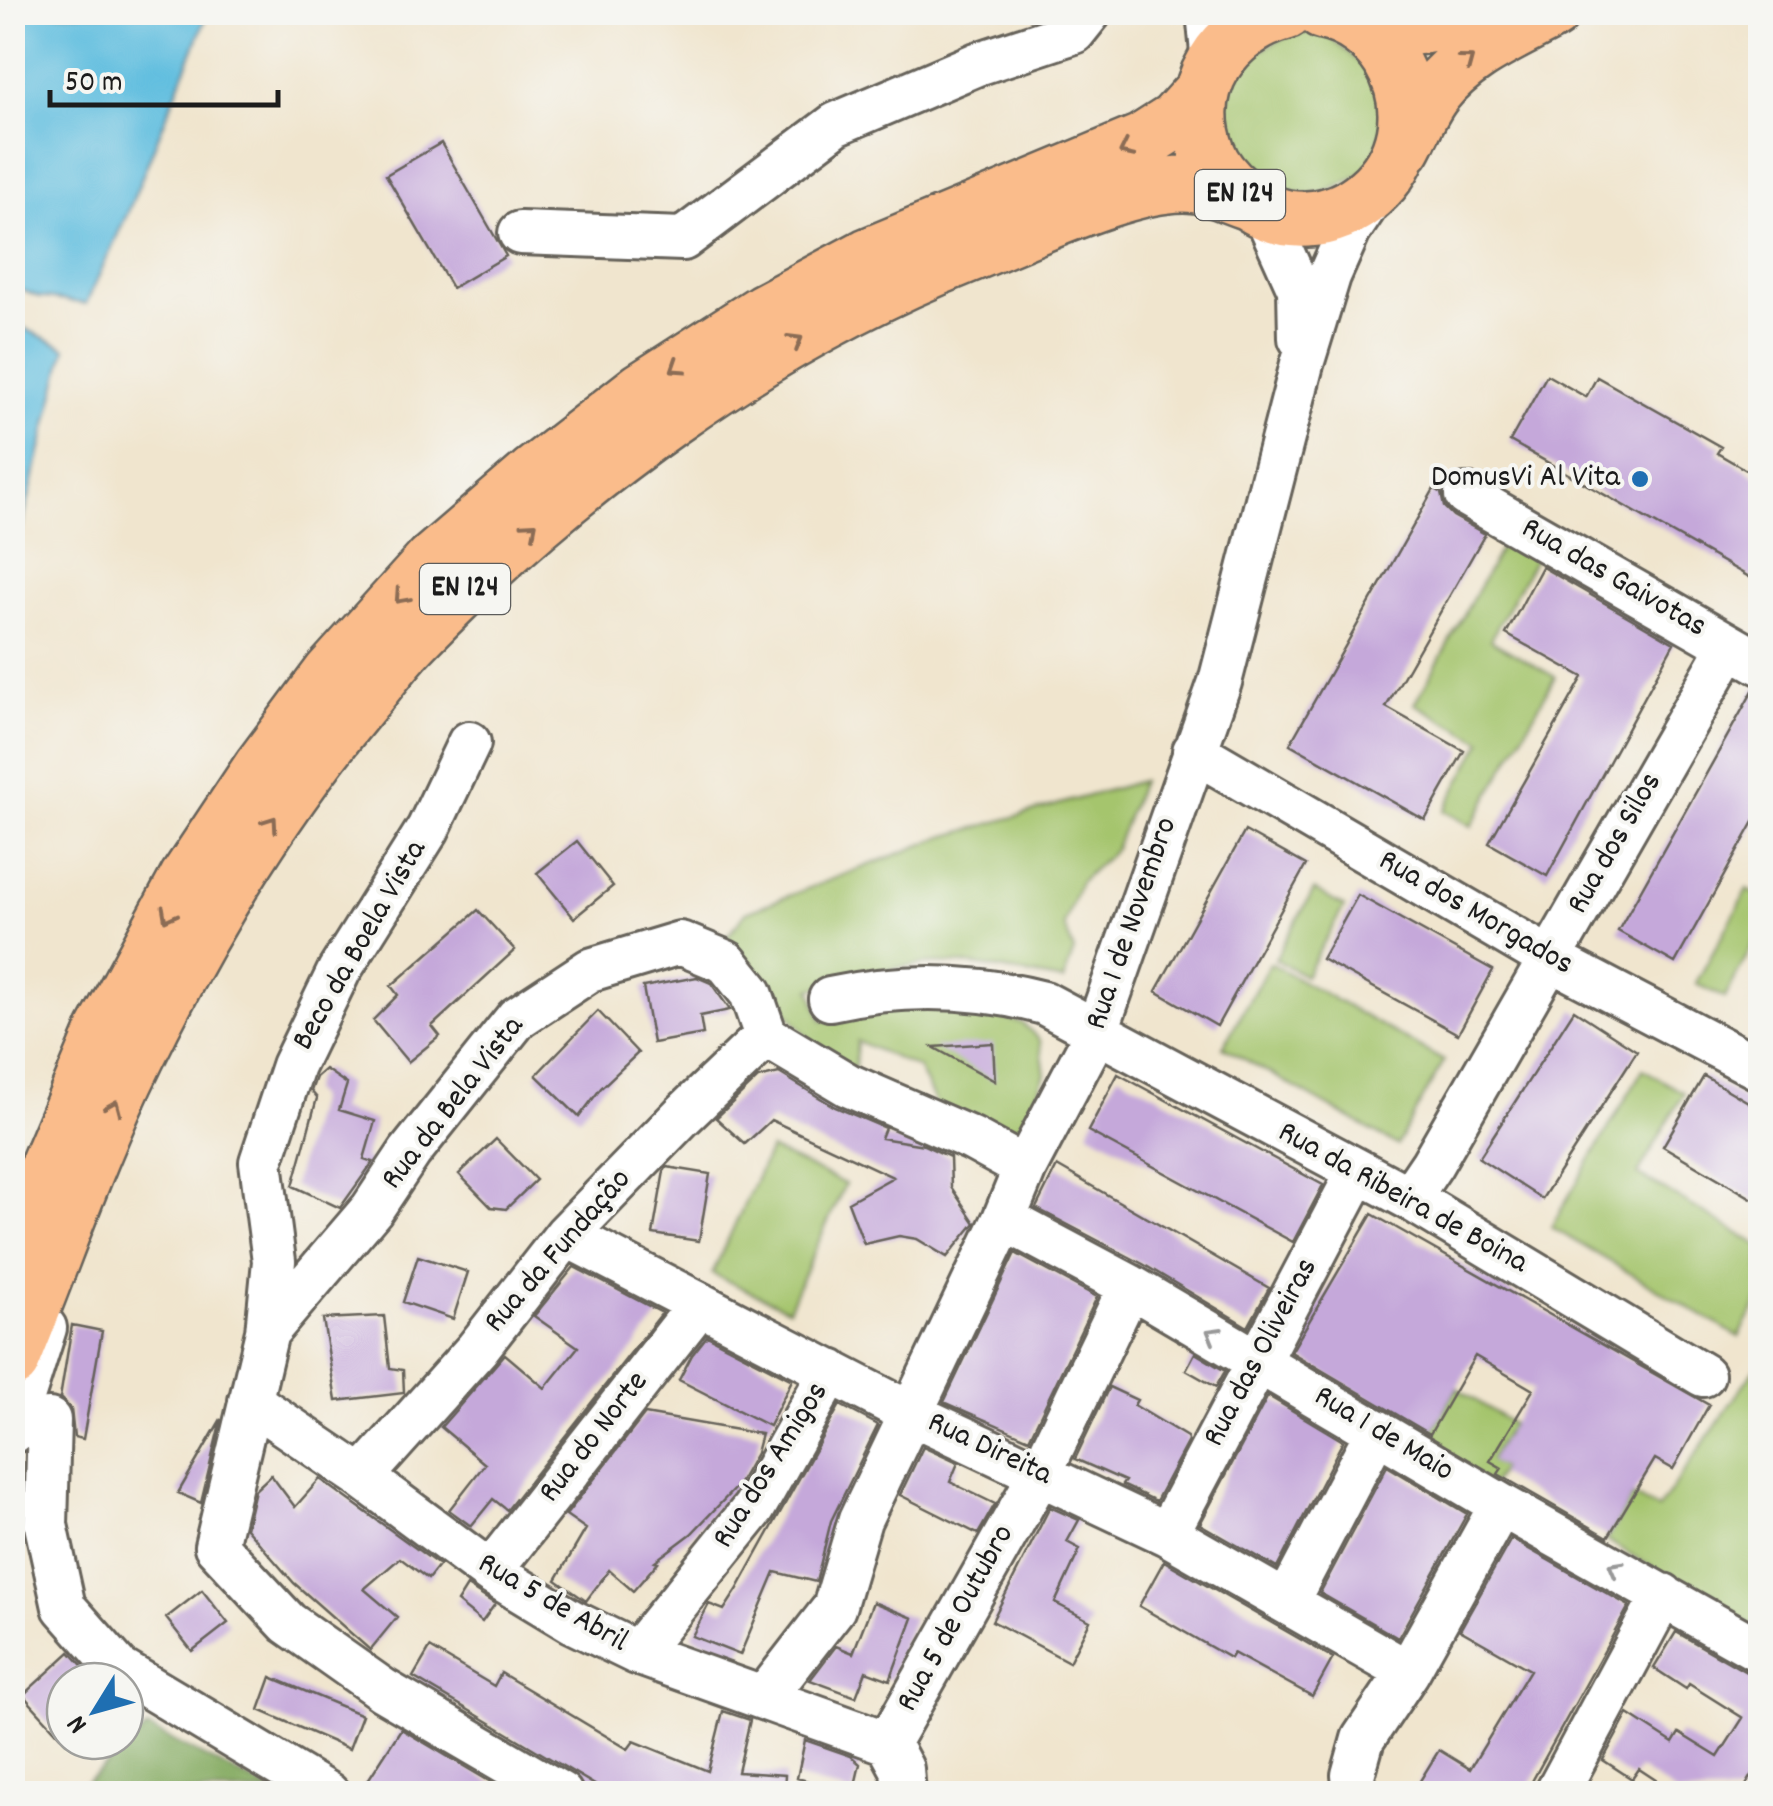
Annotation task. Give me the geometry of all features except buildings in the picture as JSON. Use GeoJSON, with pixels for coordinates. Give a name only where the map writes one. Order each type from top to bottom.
{"type":"FeatureCollection","features":[{"type":"Feature","properties":{"kind":"main road"},"geometry":{"type":"LineString","coordinates":[[1314,13],[1401,30],[1428,28],[1465,12]]}},
{"type":"Feature","properties":{"kind":"main road","name":"EN 124"},"geometry":{"type":"LineString","coordinates":[[12,1360],[134,1061],[190,954],[255,847],[332,736],[414,638],[532,526],[664,424],[853,306],[926,272],[1138,192],[1179,184],[1200,185],[1295,218],[1326,216],[1355,204],[1386,176],[1431,95],[1454,69],[1552,12]]}},
{"type":"Feature","properties":{"kind":"main road"},"geometry":{"type":"LineString","coordinates":[[1314,13],[1360,28],[1384,49],[1400,76],[1407,107],[1404,139],[1386,176]]}},
{"type":"Feature","properties":{"kind":"main road","name":"EN 124"},"geometry":{"type":"LineString","coordinates":[[12,1250],[106,1030],[187,879],[261,768],[331,674],[433,561],[533,475],[642,390],[765,311],[868,256],[1142,142],[1175,121],[1207,56],[1262,18],[1314,13]]}},
{"type":"Feature","properties":{"kind":"main road","name":"EN 124"},"geometry":{"type":"LineString","coordinates":[[1207,56],[1200,123],[1208,154],[1224,181],[1256,206]]}},
{"type":"Feature","properties":{"kind":"street"},"geometry":{"type":"LineString","coordinates":[[520,233],[683,239],[836,124],[976,64],[1074,32],[1090,12]]}},
{"type":"Feature","properties":{"kind":"street"},"geometry":{"type":"LineString","coordinates":[[1302,364],[1349,231],[1386,176]]}},
{"type":"Feature","properties":{"kind":"street"},"geometry":{"type":"LineString","coordinates":[[1256,206],[1299,289],[1302,364]]}},
{"type":"Feature","properties":{"kind":"street","name":"Rua 1 de Novembro"},"geometry":{"type":"LineString","coordinates":[[764,1698],[834,1608],[860,1520],[1004,1220],[1025,1168],[1096,1034],[1220,682],[1302,364]]}},
{"type":"Feature","properties":{"kind":"street","name":"Rua das Gaivotas"},"geometry":{"type":"LineString","coordinates":[[1466,495],[1745,654]]}},
{"type":"Feature","properties":{"kind":"street","name":"Rua dos Silos"},"geometry":{"type":"LineString","coordinates":[[1409,1198],[1550,958],[1745,654]]}},
{"type":"Feature","properties":{"kind":"street","name":"Beco da Boela Vista"},"geometry":{"type":"LineString","coordinates":[[469,743],[428,828],[339,971],[292,1066],[261,1162],[274,1261],[267,1332],[216,1546],[288,1623],[382,1690],[561,1794]]}},
{"type":"Feature","properties":{"kind":"street","name":"Rua dos Morgados"},"geometry":{"type":"LineString","coordinates":[[1194,751],[1550,958],[1760,1069]]}},
{"type":"Feature","properties":{"kind":"street","name":"Rua da Bela Vista"},"geometry":{"type":"LineString","coordinates":[[267,1332],[372,1209],[410,1152],[517,1018],[590,970],[680,943],[726,962],[751,993],[766,1036]]}},
{"type":"Feature","properties":{"kind":"street","name":"Rua da Ribeira de Boina"},"geometry":{"type":"LineString","coordinates":[[830,999],[870,990],[926,986],[995,990],[1044,1003],[1409,1198],[1703,1374]]}},
{"type":"Feature","properties":{"kind":"street"},"geometry":{"type":"LineString","coordinates":[[766,1036],[848,1084],[972,1139],[1025,1168]]}},
{"type":"Feature","properties":{"kind":"street","name":"Rua da Fundação"},"geometry":{"type":"LineString","coordinates":[[362,1477],[476,1348],[566,1235],[766,1036]]}},
{"type":"Feature","properties":{"kind":"street"},"geometry":{"type":"LineString","coordinates":[[90,1166],[31,1426],[46,1525],[64,1607],[119,1669],[328,1794]]}},
{"type":"Feature","properties":{"kind":"street","name":"Rua das Oliveiras"},"geometry":{"type":"LineString","coordinates":[[1167,1534],[1358,1172]]}},
{"type":"Feature","properties":{"kind":"street","name":"Rua 1 de Maio"},"geometry":{"type":"LineString","coordinates":[[1004,1220],[1130,1286],[1501,1505],[1760,1651]]}},
{"type":"Feature","properties":{"kind":"street","name":"Rua Direita"},"geometry":{"type":"LineString","coordinates":[[566,1235],[912,1414],[1167,1534],[1408,1672]]}},
{"type":"Feature","properties":{"kind":"street","name":"Rua 5 de Outubro"},"geometry":{"type":"LineString","coordinates":[[904,1794],[902,1769],[888,1742],[1040,1474],[1130,1286]]}},
{"type":"Feature","properties":{"kind":"street","name":"Rua do Norte"},"geometry":{"type":"LineString","coordinates":[[490,1572],[700,1304]]}},
{"type":"Feature","properties":{"kind":"street","name":"Rua dos Amigos"},"geometry":{"type":"LineString","coordinates":[[637,1653],[754,1508],[831,1371]]}},
{"type":"Feature","properties":{"kind":"street","name":"Rua 5 de Abril"},"geometry":{"type":"LineString","coordinates":[[250,1401],[362,1477],[490,1572],[571,1620],[637,1653],[888,1742]]}},
{"type":"Feature","properties":{"kind":"street"},"geometry":{"type":"LineString","coordinates":[[1288,1600],[1377,1431]]}},
{"type":"Feature","properties":{"kind":"street"},"geometry":{"type":"LineString","coordinates":[[1355,1794],[1352,1775],[1363,1740],[1408,1672],[1501,1505]]}},
{"type":"Feature","properties":{"kind":"street"},"geometry":{"type":"LineString","coordinates":[[1568,1789],[1663,1595]]}},
{"type":"Feature","properties":{"kind":"green space"},"geometry":{"type":"Polygon","coordinates":[[[1313,23],[1393,91],[1371,168],[1328,191],[1305,194],[1288,191],[1256,174],[1233,145],[1225,112],[1241,60],[1313,23]]]}},
{"type":"Feature","properties":{"kind":"green space"},"geometry":{"type":"Polygon","coordinates":[[[1506,538],[1537,555],[1490,640],[1555,677],[1472,826],[1444,811],[1482,741],[1415,704],[1506,538]]]}},
{"type":"Feature","properties":{"kind":"green space"},"geometry":{"type":"Polygon","coordinates":[[[1141,781],[1115,849],[1080,882],[1064,925],[1074,951],[1063,981],[942,963],[896,968],[811,989],[822,1021],[926,1005],[1022,1023],[1040,1040],[1045,1074],[1030,1113],[1016,1130],[979,1130],[939,1110],[918,1068],[857,1041],[855,1068],[826,1060],[758,977],[723,942],[746,912],[940,838],[1141,781]]]}},
{"type":"Feature","properties":{"kind":"green space"},"geometry":{"type":"Polygon","coordinates":[[[1748,889],[1760,897],[1760,931],[1725,998],[1696,983],[1748,889]]]}},
{"type":"Feature","properties":{"kind":"green space"},"geometry":{"type":"Polygon","coordinates":[[[1314,890],[1344,907],[1305,976],[1275,959],[1314,890]]]}},
{"type":"Feature","properties":{"kind":"green space"},"geometry":{"type":"Polygon","coordinates":[[[1270,963],[1444,1061],[1397,1145],[1223,1047],[1270,963]]]}},
{"type":"Feature","properties":{"kind":"green space"},"geometry":{"type":"Polygon","coordinates":[[[1643,1069],[1684,1093],[1638,1174],[1760,1246],[1760,1299],[1739,1337],[1551,1227],[1643,1069]]]}},
{"type":"Feature","properties":{"kind":"green space"},"geometry":{"type":"Polygon","coordinates":[[[770,1149],[845,1184],[788,1309],[712,1274],[770,1149]]]}},
{"type":"Feature","properties":{"kind":"green space"},"geometry":{"type":"Polygon","coordinates":[[[1760,1361],[1760,1631],[1606,1540],[1632,1496],[1658,1509],[1760,1361]]]}},
{"type":"Feature","properties":{"kind":"green space"},"geometry":{"type":"Polygon","coordinates":[[[1457,1388],[1512,1424],[1490,1460],[1502,1468],[1491,1486],[1423,1445],[1457,1388]]]}},
{"type":"Feature","properties":{"kind":"green space"},"geometry":{"type":"Polygon","coordinates":[[[148,1728],[275,1793],[76,1793],[110,1761],[145,1761],[148,1728]]]}},
{"type":"Feature","properties":{"kind":"water"},"geometry":{"type":"Polygon","coordinates":[[[12,13],[208,13],[128,212],[86,304],[39,297],[13,287],[12,13]]]}},
{"type":"Feature","properties":{"kind":"water"},"geometry":{"type":"Polygon","coordinates":[[[13,323],[66,348],[13,562],[13,323]]]}},
{"type":"Feature","properties":{"kind":"place","name":"DomusVi Al Vita"},"geometry":{"type":"Point","coordinates":[1640,479]}}]}
